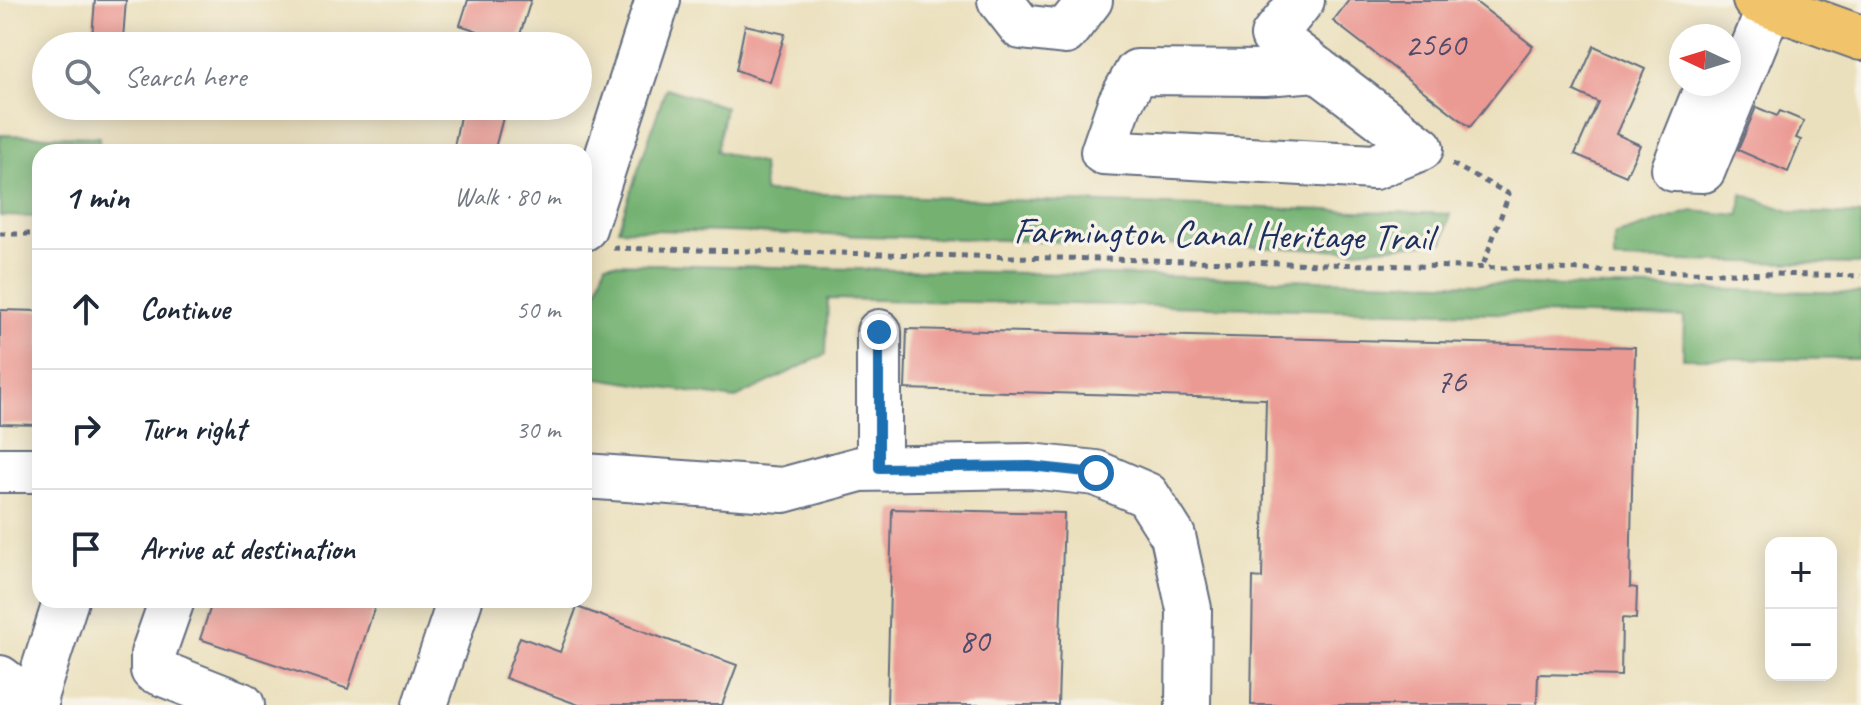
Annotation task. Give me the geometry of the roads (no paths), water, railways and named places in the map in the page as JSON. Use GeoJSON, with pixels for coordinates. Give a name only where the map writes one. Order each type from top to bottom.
{"type":"FeatureCollection","features":[{"type":"Feature","properties":{"kind":"main road"},"geometry":{"type":"LineString","coordinates":[[1755,2],[1861,38]]}},
{"type":"Feature","properties":{"kind":"street"},"geometry":{"type":"LineString","coordinates":[[592,234],[658,0]]}},
{"type":"Feature","properties":{"kind":"street"},"geometry":{"type":"LineString","coordinates":[[1000,0],[1021,27],[1065,32],[1090,0]]}},
{"type":"Feature","properties":{"kind":"street"},"geometry":{"type":"LineString","coordinates":[[1302,0],[1273,36],[1317,69],[1421,148],[1374,167],[1103,152],[1120,103],[1137,72],[1265,73],[1317,69]]}},
{"type":"Feature","properties":{"kind":"street"},"geometry":{"type":"LineString","coordinates":[[1737,24],[1755,2]]}},
{"type":"Feature","properties":{"kind":"street"},"geometry":{"type":"LineString","coordinates":[[1741,47],[1755,2]]}},
{"type":"Feature","properties":{"kind":"street"},"geometry":{"type":"LineString","coordinates":[[1703,96],[1674,169],[1703,170],[1726,96]]}},
{"type":"Feature","properties":{"kind":"street"},"geometry":{"type":"LineString","coordinates":[[879,332],[879,468]]}},
{"type":"Feature","properties":{"kind":"street"},"geometry":{"type":"LineString","coordinates":[[592,477],[783,490],[860,469],[1030,466],[1096,473],[1147,495],[1173,536],[1189,609],[1188,705]]}},
{"type":"Feature","properties":{"kind":"street"},"geometry":{"type":"LineString","coordinates":[[23,695],[62,608]]}},
{"type":"Feature","properties":{"kind":"street"},"geometry":{"type":"LineString","coordinates":[[169,608],[153,654],[153,670],[242,705]]}},
{"type":"Feature","properties":{"kind":"street"},"geometry":{"type":"LineString","coordinates":[[425,705],[457,608]]}}]}
